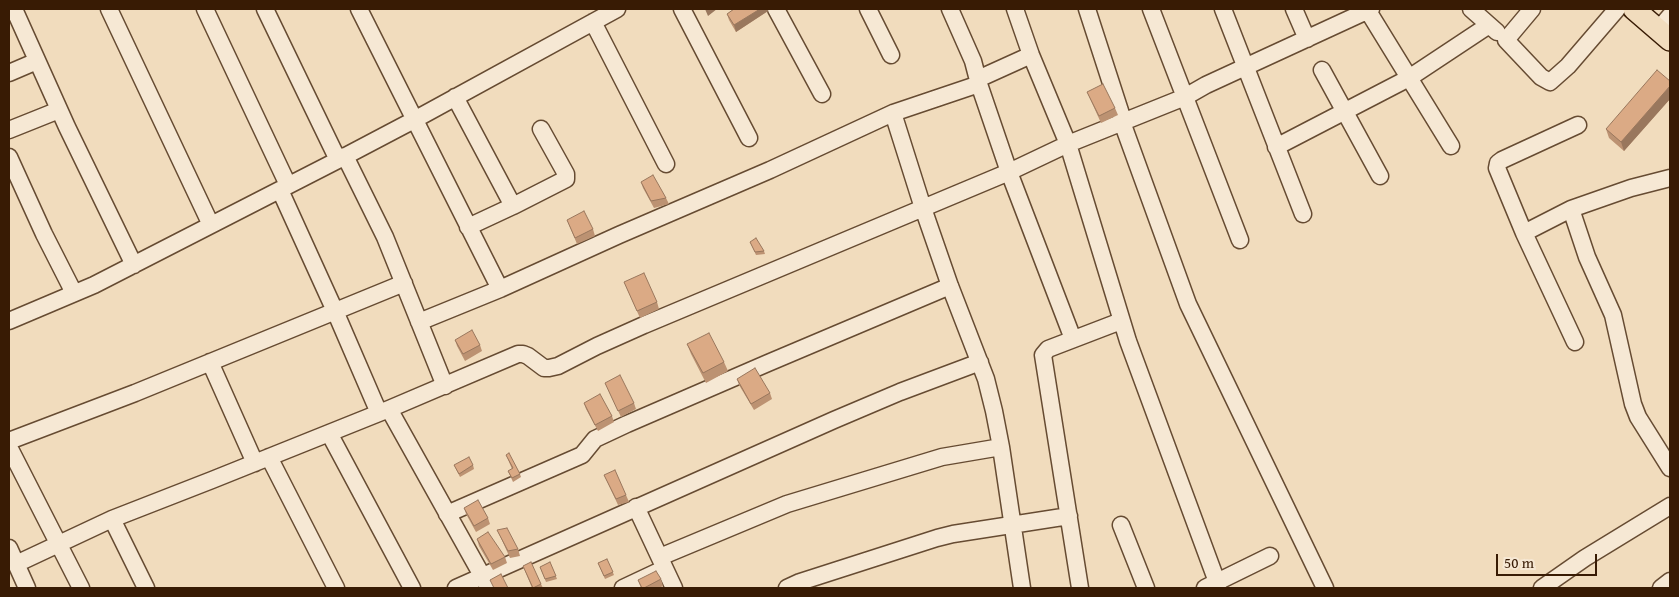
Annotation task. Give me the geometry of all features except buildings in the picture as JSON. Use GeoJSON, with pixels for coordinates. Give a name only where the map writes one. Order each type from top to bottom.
{"type":"FeatureCollection","features":[{"type":"Feature","properties":{"kind":"main road"},"geometry":{"type":"LineString","coordinates":[[1634,9],[1665,23]]}},
{"type":"Feature","properties":{"kind":"street"},"geometry":{"type":"LineString","coordinates":[[14,9],[59,110],[134,264]]}},
{"type":"Feature","properties":{"kind":"street"},"geometry":{"type":"LineString","coordinates":[[109,9],[211,225]]}},
{"type":"Feature","properties":{"kind":"street"},"geometry":{"type":"LineString","coordinates":[[204,9],[284,188],[335,311],[384,411],[486,582]]}},
{"type":"Feature","properties":{"kind":"street"},"geometry":{"type":"LineString","coordinates":[[265,9],[341,158],[385,237],[446,386]]}},
{"type":"Feature","properties":{"kind":"street"},"geometry":{"type":"LineString","coordinates":[[359,9],[500,290]]}},
{"type":"Feature","properties":{"kind":"street"},"geometry":{"type":"LineString","coordinates":[[11,316],[74,293],[211,225],[414,120],[617,9]]}},
{"type":"Feature","properties":{"kind":"street"},"geometry":{"type":"LineString","coordinates":[[682,9],[750,138]]}},
{"type":"Feature","properties":{"kind":"street"},"geometry":{"type":"LineString","coordinates":[[776,9],[822,94]]}},
{"type":"Feature","properties":{"kind":"street"},"geometry":{"type":"LineString","coordinates":[[868,9],[891,55]]}},
{"type":"Feature","properties":{"kind":"street"},"geometry":{"type":"LineString","coordinates":[[950,9],[973,61],[1009,172],[1073,339]]}},
{"type":"Feature","properties":{"kind":"street"},"geometry":{"type":"LineString","coordinates":[[1015,9],[1031,55],[1068,144],[1121,321],[1213,586],[1270,556]]}},
{"type":"Feature","properties":{"kind":"street"},"geometry":{"type":"LineString","coordinates":[[1088,9],[1122,122],[1188,304],[1325,588]]}},
{"type":"Feature","properties":{"kind":"street"},"geometry":{"type":"LineString","coordinates":[[1151,9],[1240,240]]}},
{"type":"Feature","properties":{"kind":"street"},"geometry":{"type":"LineString","coordinates":[[1223,9],[1303,214]]}},
{"type":"Feature","properties":{"kind":"street"},"geometry":{"type":"LineString","coordinates":[[1294,9],[1307,39]]}},
{"type":"Feature","properties":{"kind":"street"},"geometry":{"type":"LineString","coordinates":[[1471,9],[1506,40],[1541,77],[1550,82],[1568,66],[1617,9]]}},
{"type":"Feature","properties":{"kind":"street"},"geometry":{"type":"LineString","coordinates":[[1506,40],[1532,9]]}},
{"type":"Feature","properties":{"kind":"street"},"geometry":{"type":"LineString","coordinates":[[16,564],[112,519],[446,386],[518,354],[528,356],[544,368],[558,366],[604,342],[1009,172],[1068,144],[1185,97],[1370,10],[1409,78],[1452,146]]}},
{"type":"Feature","properties":{"kind":"street"},"geometry":{"type":"LineString","coordinates":[[593,22],[666,164]]}},
{"type":"Feature","properties":{"kind":"street"},"geometry":{"type":"LineString","coordinates":[[1276,147],[1409,78],[1489,25]]}},
{"type":"Feature","properties":{"kind":"street"},"geometry":{"type":"LineString","coordinates":[[419,322],[500,290],[893,113],[978,81],[1031,55]]}},
{"type":"Feature","properties":{"kind":"street"},"geometry":{"type":"LineString","coordinates":[[9,73],[37,61]]}},
{"type":"Feature","properties":{"kind":"street"},"geometry":{"type":"LineString","coordinates":[[1322,70],[1380,176]]}},
{"type":"Feature","properties":{"kind":"street"},"geometry":{"type":"LineString","coordinates":[[455,97],[513,206]]}},
{"type":"Feature","properties":{"kind":"street"},"geometry":{"type":"LineString","coordinates":[[9,130],[59,110]]}},
{"type":"Feature","properties":{"kind":"street"},"geometry":{"type":"LineString","coordinates":[[893,113],[950,286],[980,362],[994,411],[1022,588]]}},
{"type":"Feature","properties":{"kind":"street"},"geometry":{"type":"LineString","coordinates":[[1575,342],[1524,233],[1498,173],[1497,165],[1502,160],[1578,125]]}},
{"type":"Feature","properties":{"kind":"street"},"geometry":{"type":"LineString","coordinates":[[468,227],[562,182],[567,177],[541,129]]}},
{"type":"Feature","properties":{"kind":"street"},"geometry":{"type":"LineString","coordinates":[[9,157],[44,234],[74,293]]}},
{"type":"Feature","properties":{"kind":"street"},"geometry":{"type":"LineString","coordinates":[[1524,233],[1571,209],[1631,188],[1670,178]]}},
{"type":"Feature","properties":{"kind":"street"},"geometry":{"type":"LineString","coordinates":[[1571,209],[1587,257],[1612,315],[1633,404],[1638,417],[1670,468]]}},
{"type":"Feature","properties":{"kind":"street"},"geometry":{"type":"LineString","coordinates":[[9,441],[135,393],[404,283]]}},
{"type":"Feature","properties":{"kind":"street"},"geometry":{"type":"LineString","coordinates":[[447,514],[582,455],[596,439],[627,424],[950,286]]}},
{"type":"Feature","properties":{"kind":"street"},"geometry":{"type":"LineString","coordinates":[[1080,588],[1044,355],[1048,349],[1121,321]]}},
{"type":"Feature","properties":{"kind":"street"},"geometry":{"type":"LineString","coordinates":[[210,362],[262,460],[336,588]]}},
{"type":"Feature","properties":{"kind":"street"},"geometry":{"type":"LineString","coordinates":[[456,588],[486,582],[636,507],[891,396],[980,362]]}},
{"type":"Feature","properties":{"kind":"street"},"geometry":{"type":"LineString","coordinates":[[329,433],[412,588]]}},
{"type":"Feature","properties":{"kind":"street"},"geometry":{"type":"LineString","coordinates":[[9,447],[81,588]]}},
{"type":"Feature","properties":{"kind":"street"},"geometry":{"type":"LineString","coordinates":[[623,588],[662,563],[787,504],[923,463],[1001,447]]}},
{"type":"Feature","properties":{"kind":"street"},"geometry":{"type":"LineString","coordinates":[[1542,588],[1592,553],[1670,506]]}},
{"type":"Feature","properties":{"kind":"street"},"geometry":{"type":"LineString","coordinates":[[636,507],[674,588]]}},
{"type":"Feature","properties":{"kind":"street"},"geometry":{"type":"LineString","coordinates":[[787,588],[800,582],[936,538],[1069,516]]}},
{"type":"Feature","properties":{"kind":"street"},"geometry":{"type":"LineString","coordinates":[[112,519],[146,588]]}},
{"type":"Feature","properties":{"kind":"street"},"geometry":{"type":"LineString","coordinates":[[1121,525],[1146,588]]}},
{"type":"Feature","properties":{"kind":"street"},"geometry":{"type":"LineString","coordinates":[[9,548],[27,588]]}},
{"type":"Feature","properties":{"kind":"street"},"geometry":{"type":"LineString","coordinates":[[1661,588],[1670,582]]}}]}
